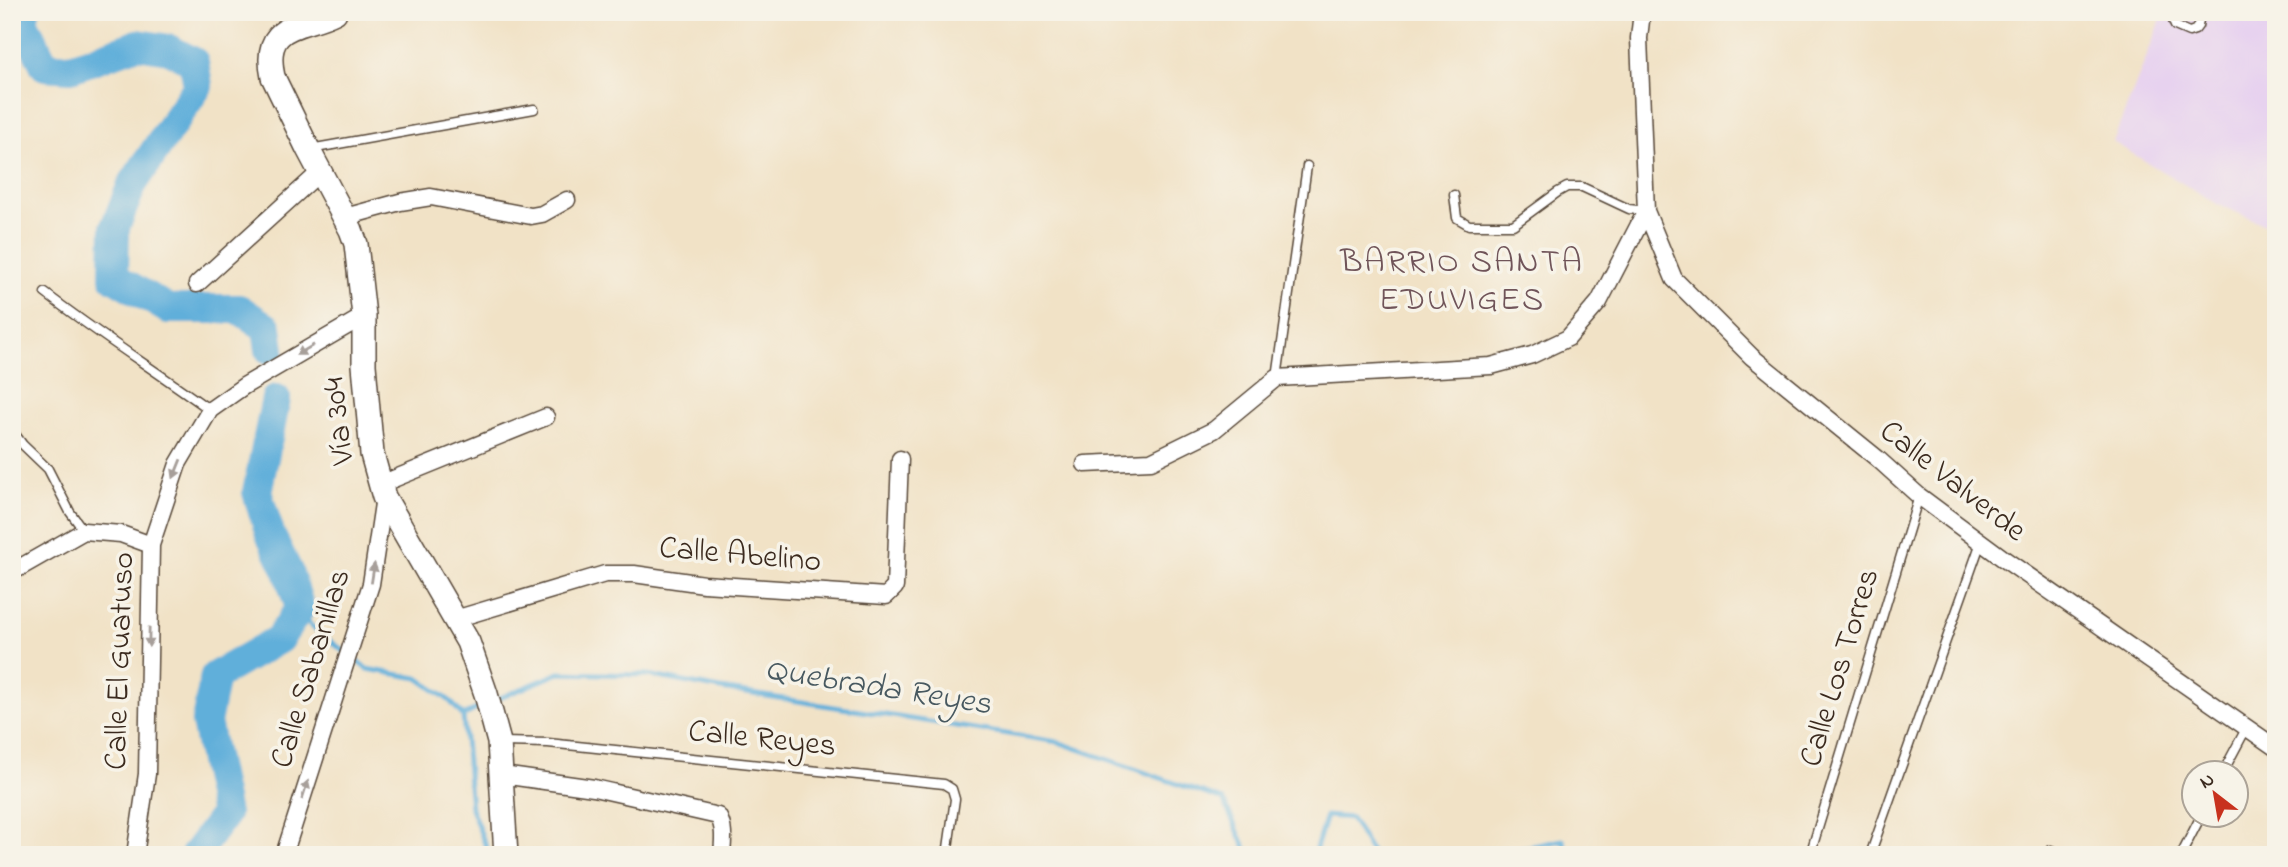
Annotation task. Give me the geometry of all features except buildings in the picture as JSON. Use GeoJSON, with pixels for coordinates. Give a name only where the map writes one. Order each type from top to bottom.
{"type":"FeatureCollection","features":[{"type":"Feature","properties":{"kind":"street","name":"Vía 304"},"geometry":{"type":"LineString","coordinates":[[335,12],[286,29],[277,39],[270,64],[273,77],[307,149],[345,217],[356,244],[364,316],[364,365],[372,454],[382,491],[468,642],[486,694],[499,742],[506,855]]}},
{"type":"Feature","properties":{"kind":"street","name":"Calle Valverde"},"geometry":{"type":"LineString","coordinates":[[1642,12],[1639,38],[1646,211],[1674,279],[1752,357],[1878,459],[1919,496],[2276,748]]}},
{"type":"Feature","properties":{"kind":"street"},"geometry":{"type":"LineString","coordinates":[[197,284],[320,172]]}},
{"type":"Feature","properties":{"kind":"street"},"geometry":{"type":"LineString","coordinates":[[345,217],[400,202],[431,197],[531,216],[542,214],[567,200]]}},
{"type":"Feature","properties":{"kind":"street"},"geometry":{"type":"LineString","coordinates":[[1085,464],[1151,461],[1214,430],[1277,378],[1491,366],[1532,355],[1568,338],[1599,302],[1646,211]]}},
{"type":"Feature","properties":{"kind":"street","name":"Calle El Guatuso"},"geometry":{"type":"LineString","coordinates":[[135,855],[147,774],[151,545],[178,464],[210,410],[244,386],[364,316]]}},
{"type":"Feature","properties":{"kind":"street"},"geometry":{"type":"LineString","coordinates":[[382,491],[546,417]]}},
{"type":"Feature","properties":{"kind":"street","name":"Calle Abelino"},"geometry":{"type":"LineString","coordinates":[[455,619],[605,574],[634,574],[704,584],[886,596],[895,587],[900,459]]}},
{"type":"Feature","properties":{"kind":"street","name":"Calle Sabanillas"},"geometry":{"type":"LineString","coordinates":[[284,855],[371,584],[382,491]]}},
{"type":"Feature","properties":{"kind":"street"},"geometry":{"type":"LineString","coordinates":[[12,572],[84,531],[121,534],[151,545]]}},
{"type":"Feature","properties":{"kind":"street"},"geometry":{"type":"LineString","coordinates":[[502,775],[594,788],[718,816],[723,830],[722,855]]}},
{"type":"Feature","properties":{"kind":"lane"},"geometry":{"type":"LineString","coordinates":[[2174,12],[2175,26],[2189,32],[2198,26],[2200,14]]}},
{"type":"Feature","properties":{"kind":"lane"},"geometry":{"type":"LineString","coordinates":[[307,149],[534,109]]}},
{"type":"Feature","properties":{"kind":"lane"},"geometry":{"type":"LineString","coordinates":[[1277,378],[1307,166]]}},
{"type":"Feature","properties":{"kind":"lane"},"geometry":{"type":"LineString","coordinates":[[1454,195],[1457,219],[1469,225],[1513,225],[1558,192],[1575,186],[1629,209],[1646,211]]}},
{"type":"Feature","properties":{"kind":"lane"},"geometry":{"type":"LineString","coordinates":[[45,293],[210,410]]}},
{"type":"Feature","properties":{"kind":"lane"},"geometry":{"type":"LineString","coordinates":[[12,430],[48,469],[70,512],[84,531]]}},
{"type":"Feature","properties":{"kind":"lane","name":"Calle Los Torres"},"geometry":{"type":"LineString","coordinates":[[1810,855],[1919,496]]}},
{"type":"Feature","properties":{"kind":"lane"},"geometry":{"type":"LineString","coordinates":[[1870,855],[1981,542]]}},
{"type":"Feature","properties":{"kind":"lane"},"geometry":{"type":"LineString","coordinates":[[2230,758],[2247,727]]}},
{"type":"Feature","properties":{"kind":"lane","name":"Calle Reyes"},"geometry":{"type":"LineString","coordinates":[[499,742],[548,743],[944,784],[952,789],[956,799],[947,855]]}},
{"type":"Feature","properties":{"kind":"lane"},"geometry":{"type":"LineString","coordinates":[[2181,855],[2195,828]]}},
{"type":"Feature","properties":{"kind":"lane"},"geometry":{"type":"LineString","coordinates":[[2051,850],[2062,855]]}},
{"type":"Feature","properties":{"kind":"shaded area"},"geometry":{"type":"Polygon","coordinates":[[[2164,12],[2276,12],[2276,229],[2217,204],[2113,142],[2164,12]]]}},
{"type":"Feature","properties":{"kind":"waterway"},"geometry":{"type":"LineString","coordinates":[[25,12],[23,21],[45,66],[71,68],[138,44],[169,49],[194,62],[198,86],[132,185],[115,227],[114,277],[168,309],[239,309],[267,328],[270,350]]}},
{"type":"Feature","properties":{"kind":"waterway"},"geometry":{"type":"LineString","coordinates":[[195,855],[225,814],[206,722],[215,676],[279,639],[300,608],[288,571],[270,534],[257,492],[276,399]]}},
{"type":"Feature","properties":{"kind":"waterway"},"geometry":{"type":"LineString","coordinates":[[300,608],[311,626],[367,669],[418,678],[450,701],[463,716],[471,808],[487,855]]}},
{"type":"Feature","properties":{"kind":"waterway","name":"Quebrada Reyes"},"geometry":{"type":"LineString","coordinates":[[493,701],[559,673],[648,675],[1058,742],[1223,800],[1249,855]]}},
{"type":"Feature","properties":{"kind":"waterway","name":"Quebrada Reyes"},"geometry":{"type":"LineString","coordinates":[[463,716],[484,705]]}},
{"type":"Feature","properties":{"kind":"waterway","name":"Quebrada Reyes"},"geometry":{"type":"LineString","coordinates":[[1314,855],[1326,816],[1351,818],[1373,855]]}},
{"type":"Feature","properties":{"kind":"waterway","name":"Quebrada Reyes"},"geometry":{"type":"LineString","coordinates":[[1488,855],[1563,840],[1568,855]]}},
{"type":"Feature","properties":{"kind":"district","name":"BARRIO SANTA EDUVIGES"},"geometry":{"type":"Point","coordinates":[1462,282]}}]}
